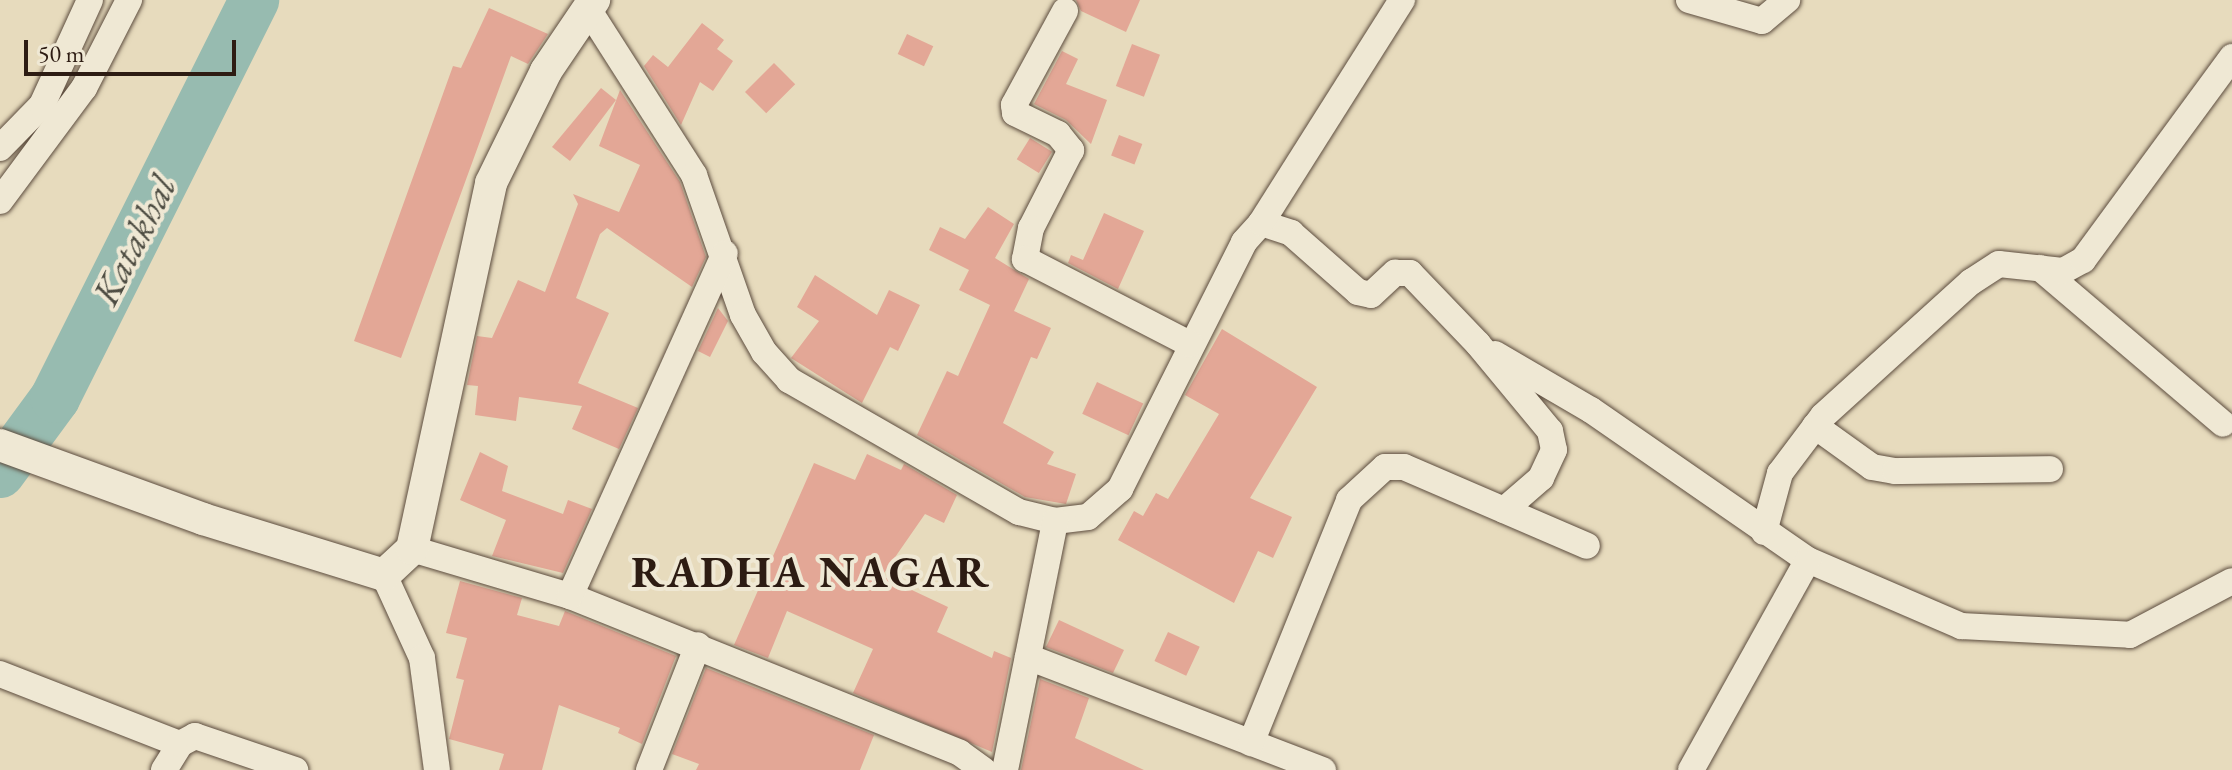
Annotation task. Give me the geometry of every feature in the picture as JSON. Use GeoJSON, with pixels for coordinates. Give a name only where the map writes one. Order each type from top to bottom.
{"type":"FeatureCollection","features":[{"type":"Feature","properties":{"kind":"street"},"geometry":{"type":"LineString","coordinates":[[0,148],[42,105],[90,0]]}},
{"type":"Feature","properties":{"kind":"street"},"geometry":{"type":"LineString","coordinates":[[0,201],[84,88],[129,0]]}},
{"type":"Feature","properties":{"kind":"street"},"geometry":{"type":"LineString","coordinates":[[384,575],[412,549],[491,183],[546,71],[591,5],[672,131],[725,253],[743,315],[789,380],[1019,512],[1055,521],[1088,517],[1120,489],[1190,344],[1261,223],[1402,0]]}},
{"type":"Feature","properties":{"kind":"street"},"geometry":{"type":"LineString","coordinates":[[1689,0],[1762,21],[1787,0]]}},
{"type":"Feature","properties":{"kind":"street"},"geometry":{"type":"LineString","coordinates":[[1065,11],[1014,105],[1015,113],[1058,134],[1071,150],[1031,228],[1025,259],[1190,344]]}},
{"type":"Feature","properties":{"kind":"street"},"geometry":{"type":"LineString","coordinates":[[1764,532],[1780,473],[1815,426],[1971,282],[1999,264],[2063,271],[2083,260],[2232,57]]}},
{"type":"Feature","properties":{"kind":"street"},"geometry":{"type":"LineString","coordinates":[[1261,223],[1291,233],[1358,292],[1371,295],[1395,273],[1410,273],[1478,344],[1550,431],[1554,450],[1541,478],[1504,510]]}},
{"type":"Feature","properties":{"kind":"street"},"geometry":{"type":"LineString","coordinates":[[570,596],[725,253]]}},
{"type":"Feature","properties":{"kind":"street"},"geometry":{"type":"LineString","coordinates":[[2038,266],[2223,424]]}},
{"type":"Feature","properties":{"kind":"street"},"geometry":{"type":"LineString","coordinates":[[1478,344],[1591,410],[1808,560],[1961,626],[2108,638],[2130,635],[2232,581]]}},
{"type":"Feature","properties":{"kind":"street"},"geometry":{"type":"LineString","coordinates":[[1815,426],[1872,467],[1895,471],[2050,469]]}},
{"type":"Feature","properties":{"kind":"street"},"geometry":{"type":"LineString","coordinates":[[0,445],[203,519],[384,575],[422,658],[437,770]]}},
{"type":"Feature","properties":{"kind":"street"},"geometry":{"type":"LineString","coordinates":[[1251,743],[1331,538],[1365,478],[1385,467],[1404,467],[1587,546]]}},
{"type":"Feature","properties":{"kind":"street"},"geometry":{"type":"LineString","coordinates":[[1005,770],[1055,521]]}},
{"type":"Feature","properties":{"kind":"street"},"geometry":{"type":"LineString","coordinates":[[412,549],[570,596],[698,645],[960,753],[983,770]]}},
{"type":"Feature","properties":{"kind":"street"},"geometry":{"type":"LineString","coordinates":[[1691,770],[1808,560]]}},
{"type":"Feature","properties":{"kind":"street"},"geometry":{"type":"LineString","coordinates":[[649,770],[698,645]]}},
{"type":"Feature","properties":{"kind":"street"},"geometry":{"type":"LineString","coordinates":[[1028,657],[1323,770]]}},
{"type":"Feature","properties":{"kind":"street"},"geometry":{"type":"LineString","coordinates":[[0,674],[180,744]]}},
{"type":"Feature","properties":{"kind":"street"},"geometry":{"type":"LineString","coordinates":[[164,770],[180,744],[195,736],[213,738],[295,770]]}},
{"type":"Feature","properties":{"kind":"building"},"geometry":{"type":"Polygon","coordinates":[[[1076,0],[1140,0],[1126,32],[1081,11],[1076,0]]]}},
{"type":"Feature","properties":{"kind":"building"},"geometry":{"type":"Polygon","coordinates":[[[489,8],[548,34],[528,64],[511,56],[401,358],[354,341],[453,66],[461,68],[489,8]]]}},
{"type":"Feature","properties":{"kind":"building"},"geometry":{"type":"Polygon","coordinates":[[[702,23],[724,40],[717,49],[733,61],[713,91],[700,82],[681,125],[644,66],[653,55],[668,67],[702,23]]]}},
{"type":"Feature","properties":{"kind":"building"},"geometry":{"type":"Polygon","coordinates":[[[907,34],[933,46],[924,66],[898,54],[907,34]]]}},
{"type":"Feature","properties":{"kind":"building"},"geometry":{"type":"Polygon","coordinates":[[[1132,44],[1160,55],[1144,97],[1116,86],[1132,44]]]}},
{"type":"Feature","properties":{"kind":"building"},"geometry":{"type":"Polygon","coordinates":[[[1062,51],[1078,59],[1066,84],[1107,100],[1091,144],[1066,120],[1034,104],[1062,51]]]}},
{"type":"Feature","properties":{"kind":"building"},"geometry":{"type":"Polygon","coordinates":[[[774,63],[795,84],[766,113],[745,92],[774,63]]]}},
{"type":"Feature","properties":{"kind":"building"},"geometry":{"type":"Polygon","coordinates":[[[601,88],[616,100],[570,161],[552,147],[601,88]]]}},
{"type":"Feature","properties":{"kind":"building"},"geometry":{"type":"Polygon","coordinates":[[[620,90],[680,182],[706,257],[692,287],[607,228],[600,234],[576,298],[609,313],[578,383],[638,408],[619,449],[572,429],[582,406],[519,397],[516,421],[475,415],[478,386],[467,385],[477,336],[492,338],[518,280],[545,292],[578,204],[573,194],[619,212],[640,165],[599,146],[620,90]]]}},
{"type":"Feature","properties":{"kind":"building"},"geometry":{"type":"Polygon","coordinates":[[[1119,135],[1142,144],[1134,164],[1111,156],[1119,135]]]}},
{"type":"Feature","properties":{"kind":"building"},"geometry":{"type":"Polygon","coordinates":[[[1030,138],[1052,152],[1039,173],[1017,159],[1030,138]]]}},
{"type":"Feature","properties":{"kind":"building"},"geometry":{"type":"Polygon","coordinates":[[[988,207],[1014,224],[995,258],[1029,279],[1014,311],[1051,328],[1037,359],[1031,357],[1003,423],[1054,452],[1047,464],[1076,474],[1066,504],[1025,497],[917,435],[947,371],[958,376],[990,305],[959,290],[969,270],[929,250],[940,227],[965,239],[988,207]]]}},
{"type":"Feature","properties":{"kind":"building"},"geometry":{"type":"Polygon","coordinates":[[[1104,213],[1144,231],[1118,289],[1068,263],[1071,255],[1083,260],[1104,213]]]}},
{"type":"Feature","properties":{"kind":"building"},"geometry":{"type":"Polygon","coordinates":[[[815,275],[877,315],[889,290],[920,305],[898,351],[890,347],[862,403],[791,358],[819,321],[797,307],[815,275]]]}},
{"type":"Feature","properties":{"kind":"building"},"geometry":{"type":"Polygon","coordinates":[[[718,308],[728,321],[710,357],[698,351],[718,308]]]}},
{"type":"Feature","properties":{"kind":"building"},"geometry":{"type":"Polygon","coordinates":[[[1222,329],[1317,387],[1250,498],[1292,517],[1273,558],[1258,551],[1234,603],[1118,540],[1134,511],[1143,516],[1156,493],[1168,499],[1219,414],[1185,395],[1222,329]]]}},
{"type":"Feature","properties":{"kind":"building"},"geometry":{"type":"Polygon","coordinates":[[[1097,382],[1143,404],[1128,435],[1082,414],[1097,382]]]}},
{"type":"Feature","properties":{"kind":"building"},"geometry":{"type":"Polygon","coordinates":[[[480,452],[508,466],[502,491],[563,514],[568,500],[592,509],[563,573],[492,556],[506,520],[460,500],[480,452]]]}},
{"type":"Feature","properties":{"kind":"building"},"geometry":{"type":"Polygon","coordinates":[[[867,454],[901,470],[904,464],[957,495],[944,523],[925,514],[882,576],[948,607],[937,632],[992,658],[994,651],[1011,658],[992,752],[853,693],[873,649],[787,611],[768,658],[734,645],[814,463],[855,480],[867,454]]]}},
{"type":"Feature","properties":{"kind":"building"},"geometry":{"type":"Polygon","coordinates":[[[460,581],[522,598],[517,615],[559,626],[565,611],[676,656],[642,744],[618,733],[620,728],[559,705],[542,770],[499,770],[504,754],[449,739],[464,680],[456,678],[467,638],[446,633],[460,581]]]}},
{"type":"Feature","properties":{"kind":"building"},"geometry":{"type":"Polygon","coordinates":[[[1059,620],[1124,650],[1113,673],[1046,647],[1059,620]]]}},
{"type":"Feature","properties":{"kind":"building"},"geometry":{"type":"Polygon","coordinates":[[[1168,632],[1200,647],[1186,676],[1154,661],[1168,632]]]}},
{"type":"Feature","properties":{"kind":"building"},"geometry":{"type":"Polygon","coordinates":[[[706,668],[874,735],[860,770],[696,770],[699,764],[672,754],[706,668]]]}},
{"type":"Feature","properties":{"kind":"building"},"geometry":{"type":"Polygon","coordinates":[[[1040,679],[1089,698],[1075,738],[1144,770],[1021,770],[1040,679]]]}},
{"type":"Feature","properties":{"kind":"waterway","name":"Katakhal"},"geometry":{"type":"LineString","coordinates":[[0,473],[55,398],[254,0]]}},
{"type":"Feature","properties":{"kind":"district","name":"RADHA NAGAR"},"geometry":{"type":"Point","coordinates":[811,572]}}]}
